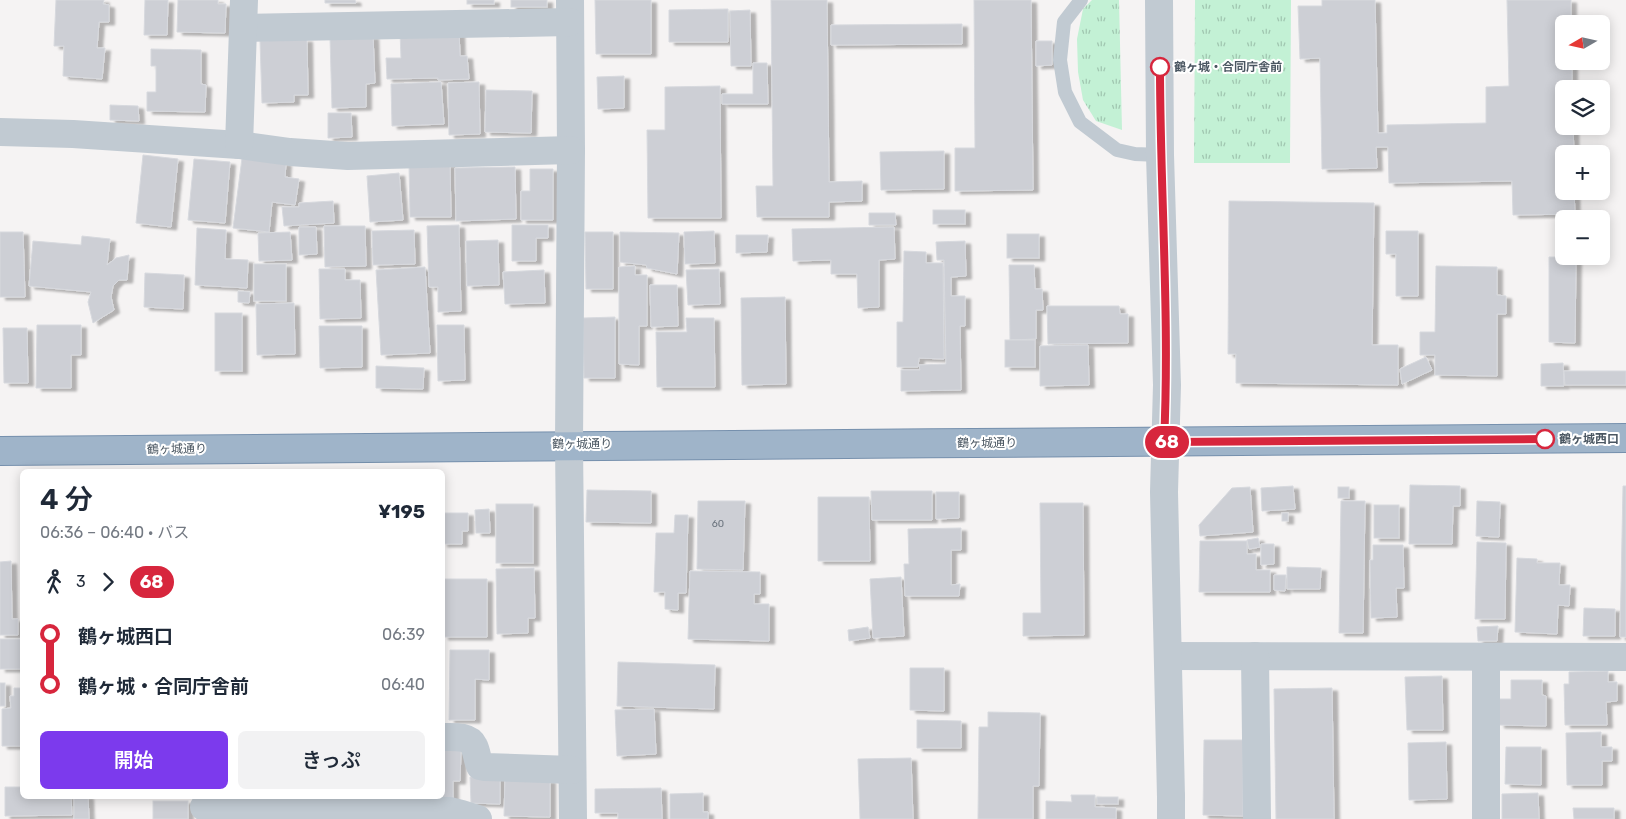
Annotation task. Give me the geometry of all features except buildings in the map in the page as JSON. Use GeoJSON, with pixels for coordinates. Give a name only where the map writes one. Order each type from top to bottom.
{"type":"FeatureCollection","features":[{"type":"Feature","properties":{"kind":"highway","name":"鶴ヶ城通り"},"geometry":{"type":"LineString","coordinates":[[0,450],[569,444],[1626,438]]}},
{"type":"Feature","properties":{"kind":"street"},"geometry":{"type":"LineString","coordinates":[[239,145],[244,0]]}},
{"type":"Feature","properties":{"kind":"street"},"geometry":{"type":"LineString","coordinates":[[1159,0],[1160,155],[1167,385],[1164,492],[1171,808]]}},
{"type":"Feature","properties":{"kind":"street"},"geometry":{"type":"LineString","coordinates":[[244,28],[570,11],[569,444],[573,819]]}},
{"type":"Feature","properties":{"kind":"street"},"geometry":{"type":"LineString","coordinates":[[0,132],[73,134],[239,145],[290,152],[348,156],[571,150]]}},
{"type":"Feature","properties":{"kind":"street"},"geometry":{"type":"LineString","coordinates":[[1168,656],[1626,657]]}},
{"type":"Feature","properties":{"kind":"street"},"geometry":{"type":"LineString","coordinates":[[1255,656],[1257,819]]}},
{"type":"Feature","properties":{"kind":"street"},"geometry":{"type":"LineString","coordinates":[[1486,657],[1486,819]]}},
{"type":"Feature","properties":{"kind":"street"},"geometry":{"type":"LineString","coordinates":[[445,737],[470,740],[474,746],[480,766],[572,770]]}},
{"type":"Feature","properties":{"kind":"street"},"geometry":{"type":"LineString","coordinates":[[204,807],[259,806],[450,812],[478,819]]}},
{"type":"Feature","properties":{"kind":"lane"},"geometry":{"type":"LineString","coordinates":[[1081,0],[1064,22],[1060,60],[1065,92],[1080,122],[1117,150],[1135,154],[1160,155]]}},
{"type":"Feature","properties":{"kind":"green space"},"geometry":{"type":"Polygon","coordinates":[[[1092,0],[1119,0],[1122,130],[1096,121],[1083,100],[1078,72],[1077,39],[1083,9],[1092,0]]]}},
{"type":"Feature","properties":{"kind":"green space"},"geometry":{"type":"Polygon","coordinates":[[[1195,0],[1291,0],[1290,163],[1194,163],[1195,0]]]}},
{"type":"Feature","properties":{"kind":"bus line","name":"68"},"geometry":{"type":"LineString","coordinates":[[1160,67],[1160,155],[1167,385],[1164,442],[1545,439]]}},
{"type":"Feature","properties":{"kind":"place","name":"鶴ヶ城・合同庁舎前"},"geometry":{"type":"Point","coordinates":[1160,67]}},
{"type":"Feature","properties":{"kind":"place","name":"鶴ヶ城西口"},"geometry":{"type":"Point","coordinates":[1545,439]}}]}
